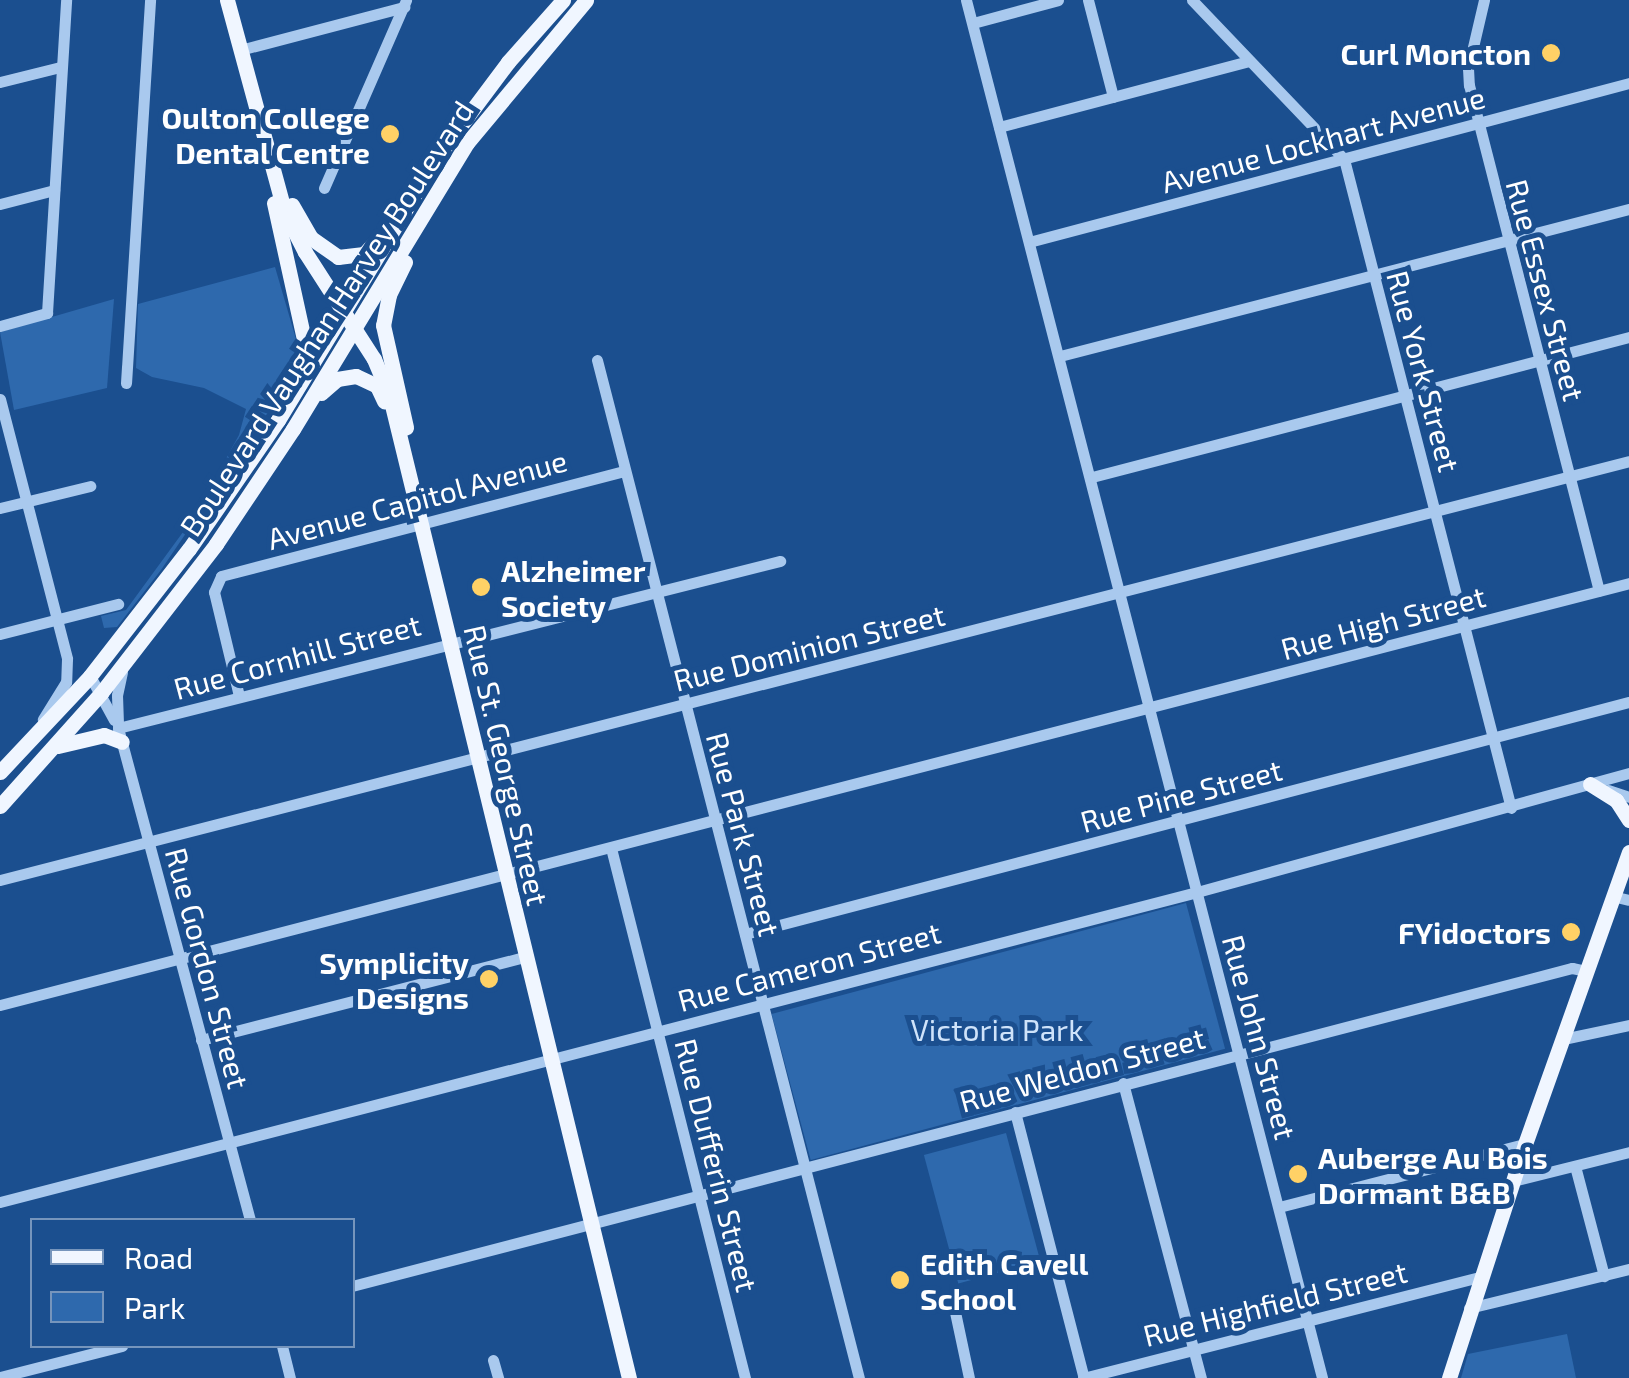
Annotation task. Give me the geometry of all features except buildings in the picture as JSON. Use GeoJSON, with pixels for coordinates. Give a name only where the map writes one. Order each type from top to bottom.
{"type":"FeatureCollection","features":[{"type":"Feature","properties":{"kind":"main road"},"geometry":{"type":"LineString","coordinates":[[227,0],[258,116],[304,344],[300,384]]}},
{"type":"Feature","properties":{"kind":"main road","name":"Boulevard Vaughan Harvey Boulevard"},"geometry":{"type":"LineString","coordinates":[[0,772],[90,676],[189,549],[300,384],[402,211],[479,98],[563,0]]}},
{"type":"Feature","properties":{"kind":"main road","name":"Boulevard Vaughan Harvey Boulevard"},"geometry":{"type":"LineString","coordinates":[[0,806],[100,693],[216,544],[293,429],[456,161],[506,90],[586,0]]}},
{"type":"Feature","properties":{"kind":"main road"},"geometry":{"type":"LineString","coordinates":[[258,116],[293,208],[325,251],[344,258],[357,257],[402,211]]}},
{"type":"Feature","properties":{"kind":"main road","name":"Rue St. George Street"},"geometry":{"type":"LineString","coordinates":[[258,116],[292,229],[383,376],[629,1378]]}},
{"type":"Feature","properties":{"kind":"main road"},"geometry":{"type":"LineString","coordinates":[[408,466],[404,406],[384,315],[392,286],[456,161]]}},
{"type":"Feature","properties":{"kind":"main road"},"geometry":{"type":"LineString","coordinates":[[293,429],[332,382],[360,376],[381,392],[408,466]]}},
{"type":"Feature","properties":{"kind":"main road"},"geometry":{"type":"LineString","coordinates":[[50,751],[80,738],[120,735]]}},
{"type":"Feature","properties":{"kind":"main road"},"geometry":{"type":"LineString","coordinates":[[1590,784],[1616,800],[1629,820]]}},
{"type":"Feature","properties":{"kind":"main road"},"geometry":{"type":"LineString","coordinates":[[1449,1378],[1479,1277],[1629,852]]}},
{"type":"Feature","properties":{"kind":"street"},"geometry":{"type":"LineString","coordinates":[[0,326],[47,313],[66,0]]}},
{"type":"Feature","properties":{"kind":"street"},"geometry":{"type":"LineString","coordinates":[[126,384],[150,0]]}},
{"type":"Feature","properties":{"kind":"street"},"geometry":{"type":"LineString","coordinates":[[966,0],[999,127],[1249,61]]}},
{"type":"Feature","properties":{"kind":"street"},"geometry":{"type":"LineString","coordinates":[[972,23],[1058,0]]}},
{"type":"Feature","properties":{"kind":"street"},"geometry":{"type":"LineString","coordinates":[[1088,0],[1112,97]]}},
{"type":"Feature","properties":{"kind":"street","name":"Rue York Street"},"geometry":{"type":"LineString","coordinates":[[1192,0],[1344,159],[1511,808]]}},
{"type":"Feature","properties":{"kind":"street","name":"Rue Essex Street"},"geometry":{"type":"LineString","coordinates":[[1484,0],[1468,68],[1478,124],[1598,591]]}},
{"type":"Feature","properties":{"kind":"street"},"geometry":{"type":"LineString","coordinates":[[240,50],[405,3]]}},
{"type":"Feature","properties":{"kind":"street"},"geometry":{"type":"LineString","coordinates":[[324,188],[405,3]]}},
{"type":"Feature","properties":{"kind":"street"},"geometry":{"type":"LineString","coordinates":[[0,82],[60,67]]}},
{"type":"Feature","properties":{"kind":"street","name":"Avenue Lockhart Avenue"},"geometry":{"type":"LineString","coordinates":[[1029,242],[1629,84]]}},
{"type":"Feature","properties":{"kind":"street","name":"Rue John Street"},"geometry":{"type":"LineString","coordinates":[[999,127],[1322,1378]]}},
{"type":"Feature","properties":{"kind":"street"},"geometry":{"type":"LineString","coordinates":[[0,204],[54,190]]}},
{"type":"Feature","properties":{"kind":"street"},"geometry":{"type":"LineString","coordinates":[[1060,356],[1629,209]]}},
{"type":"Feature","properties":{"kind":"street"},"geometry":{"type":"LineString","coordinates":[[1092,477],[1629,337]]}},
{"type":"Feature","properties":{"kind":"street","name":"Rue Park Street"},"geometry":{"type":"LineString","coordinates":[[597,360],[859,1378]]}},
{"type":"Feature","properties":{"kind":"street"},"geometry":{"type":"LineString","coordinates":[[0,398],[67,659],[66,682],[32,738]]}},
{"type":"Feature","properties":{"kind":"street","name":"Rue Dominion Street"},"geometry":{"type":"LineString","coordinates":[[0,880],[1629,461]]}},
{"type":"Feature","properties":{"kind":"street","name":"Avenue Capitol Avenue"},"geometry":{"type":"LineString","coordinates":[[239,696],[214,592],[222,576],[625,471]]}},
{"type":"Feature","properties":{"kind":"street"},"geometry":{"type":"LineString","coordinates":[[0,508],[90,486]]}},
{"type":"Feature","properties":{"kind":"street","name":"Rue Cornhill Street"},"geometry":{"type":"LineString","coordinates":[[120,735],[239,696],[780,561]]}},
{"type":"Feature","properties":{"kind":"street","name":"Rue High Street"},"geometry":{"type":"LineString","coordinates":[[0,1005],[1629,583]]}},
{"type":"Feature","properties":{"kind":"street"},"geometry":{"type":"LineString","coordinates":[[0,634],[118,604]]}},
{"type":"Feature","properties":{"kind":"street","name":"Rue Gordon Street"},"geometry":{"type":"LineString","coordinates":[[120,735],[119,680],[128,659]]}},
{"type":"Feature","properties":{"kind":"street","name":"Rue Gordon Street"},"geometry":{"type":"LineString","coordinates":[[90,676],[120,735],[249,1218]]}},
{"type":"Feature","properties":{"kind":"street","name":"Rue Pine Street"},"geometry":{"type":"LineString","coordinates":[[745,934],[1629,702]]}},
{"type":"Feature","properties":{"kind":"street","name":"Rue Cameron Street"},"geometry":{"type":"LineString","coordinates":[[0,1202],[1197,892],[1629,773]]}},
{"type":"Feature","properties":{"kind":"street"},"geometry":{"type":"LineString","coordinates":[[1590,784],[1629,797]]}},
{"type":"Feature","properties":{"kind":"street","name":"Rue Dufferin Street"},"geometry":{"type":"LineString","coordinates":[[611,848],[745,1378]]}},
{"type":"Feature","properties":{"kind":"street"},"geometry":{"type":"LineString","coordinates":[[1612,896],[1629,900]]}},
{"type":"Feature","properties":{"kind":"street"},"geometry":{"type":"LineString","coordinates":[[201,1040],[525,956]]}},
{"type":"Feature","properties":{"kind":"street","name":"Rue Weldon Street"},"geometry":{"type":"LineString","coordinates":[[355,1285],[1572,968],[1586,971]]}},
{"type":"Feature","properties":{"kind":"street"},"geometry":{"type":"LineString","coordinates":[[1563,1039],[1629,1024]]}},
{"type":"Feature","properties":{"kind":"street"},"geometry":{"type":"LineString","coordinates":[[1123,1084],[1201,1378]]}},
{"type":"Feature","properties":{"kind":"street"},"geometry":{"type":"LineString","coordinates":[[1015,1112],[1083,1378]]}},
{"type":"Feature","properties":{"kind":"street"},"geometry":{"type":"LineString","coordinates":[[1279,1207],[1525,1144]]}},
{"type":"Feature","properties":{"kind":"street"},"geometry":{"type":"LineString","coordinates":[[1513,1181],[1629,1152]]}},
{"type":"Feature","properties":{"kind":"street"},"geometry":{"type":"LineString","coordinates":[[1575,1166],[1604,1276]]}},
{"type":"Feature","properties":{"kind":"street"},"geometry":{"type":"LineString","coordinates":[[1469,1308],[1629,1269]]}},
{"type":"Feature","properties":{"kind":"street","name":"Rue Highfield Street"},"geometry":{"type":"LineString","coordinates":[[1083,1378],[1479,1277]]}},
{"type":"Feature","properties":{"kind":"street"},"geometry":{"type":"LineString","coordinates":[[956,1312],[969,1378]]}},
{"type":"Feature","properties":{"kind":"street"},"geometry":{"type":"LineString","coordinates":[[0,1377],[114,1348]]}},
{"type":"Feature","properties":{"kind":"street"},"geometry":{"type":"LineString","coordinates":[[282,1348],[290,1378]]}},
{"type":"Feature","properties":{"kind":"street"},"geometry":{"type":"LineString","coordinates":[[493,1360],[498,1378]]}},
{"type":"Feature","properties":{"kind":"green space"},"geometry":{"type":"Polygon","coordinates":[[[275,267],[298,346],[294,374],[161,570],[117,627],[104,628],[101,616],[126,610],[194,517],[239,435],[246,409],[204,388],[152,377],[136,368],[138,304],[275,267]]]}},
{"type":"Feature","properties":{"kind":"green space"},"geometry":{"type":"Polygon","coordinates":[[[114,299],[107,388],[14,410],[0,332],[114,299]]]}},
{"type":"Feature","properties":{"kind":"green space","name":"Victoria Park"},"geometry":{"type":"Polygon","coordinates":[[[1186,903],[1225,1049],[811,1160],[772,1014],[1186,903]]]}},
{"type":"Feature","properties":{"kind":"green space"},"geometry":{"type":"Polygon","coordinates":[[[1006,1133],[1040,1261],[958,1283],[924,1155],[1006,1133]]]}},
{"type":"Feature","properties":{"kind":"green space"},"geometry":{"type":"Polygon","coordinates":[[[1567,1334],[1576,1378],[1461,1378],[1468,1354],[1567,1334]]]}},
{"type":"Feature","properties":{"kind":"place","name":"Curl Moncton"},"geometry":{"type":"Point","coordinates":[1551,53]}},
{"type":"Feature","properties":{"kind":"place","name":"Oulton College Dental Centre"},"geometry":{"type":"Point","coordinates":[390,134]}},
{"type":"Feature","properties":{"kind":"place","name":"Alzheimer Society"},"geometry":{"type":"Point","coordinates":[481,587]}},
{"type":"Feature","properties":{"kind":"place","name":"FYidoctors"},"geometry":{"type":"Point","coordinates":[1571,932]}},
{"type":"Feature","properties":{"kind":"place","name":"Symplicity Designs"},"geometry":{"type":"Point","coordinates":[489,979]}},
{"type":"Feature","properties":{"kind":"place","name":"Auberge Au Bois Dormant B&B"},"geometry":{"type":"Point","coordinates":[1298,1174]}},
{"type":"Feature","properties":{"kind":"place","name":"Edith Cavell School"},"geometry":{"type":"Point","coordinates":[900,1280]}}]}
